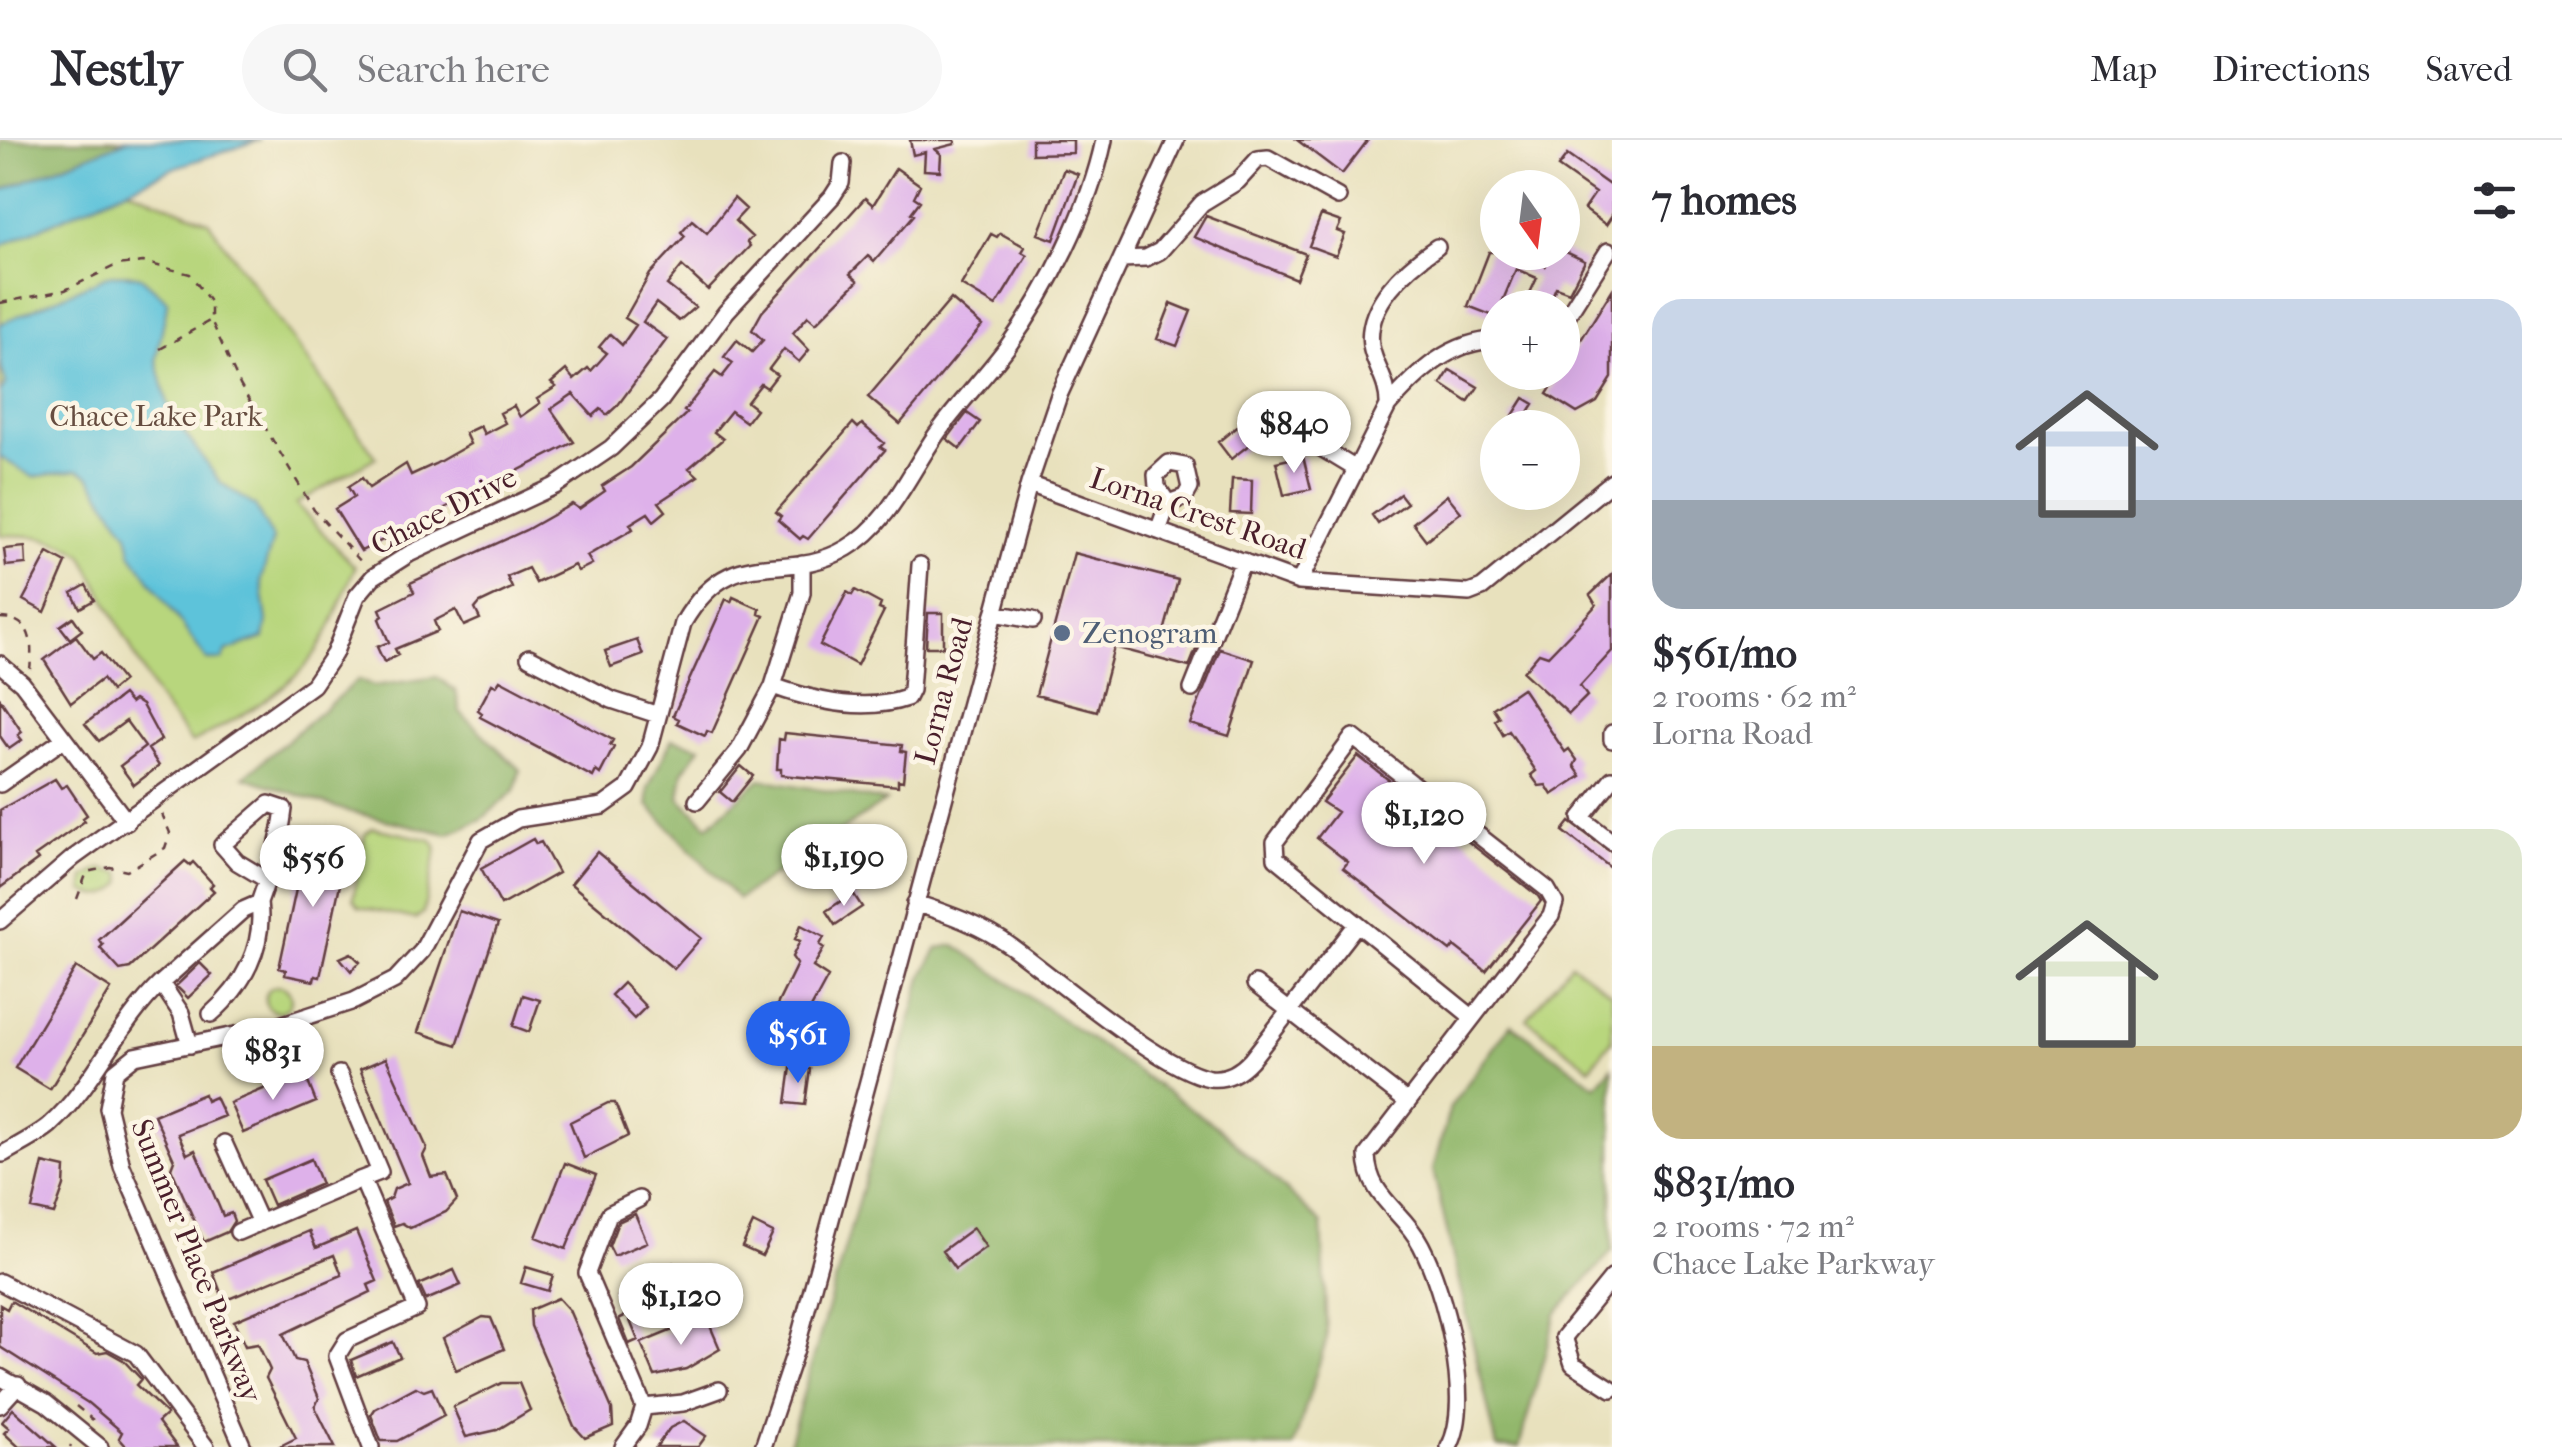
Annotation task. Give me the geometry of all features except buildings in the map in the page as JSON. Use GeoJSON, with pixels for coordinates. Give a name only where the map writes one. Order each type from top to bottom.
{"type":"FeatureCollection","features":[{"type":"Feature","properties":{"kind":"street","name":"Summer Place Parkway"},"geometry":{"type":"LineString","coordinates":[[243,1447],[128,1179],[110,1122],[110,1083],[124,1064],[148,1052],[329,1010],[396,980],[422,951],[481,840],[518,819],[587,810],[628,788],[650,747],[682,623],[703,594],[749,568],[802,563],[845,550],[878,524],[951,413],[1005,350],[1046,287],[1104,140]]}},
{"type":"Feature","properties":{"kind":"street","name":"Lorna Road"},"geometry":{"type":"LineString","coordinates":[[762,1447],[796,1349],[1029,484],[1058,396],[1176,140]]}},
{"type":"Feature","properties":{"kind":"street"},"geometry":{"type":"LineString","coordinates":[[1122,258],[1146,258],[1160,252],[1202,203],[1238,181],[1258,159],[1268,158],[1338,197]]}},
{"type":"Feature","properties":{"kind":"street","name":"Chace Drive"},"geometry":{"type":"LineString","coordinates":[[0,921],[73,858],[313,685],[334,654],[357,596],[374,576],[409,554],[554,486],[611,448],[661,400],[726,312],[832,197],[841,183],[843,163]]}},
{"type":"Feature","properties":{"kind":"street"},"geometry":{"type":"LineString","coordinates":[[1388,406],[1388,392],[1374,356],[1371,333],[1391,285],[1437,248]]}},
{"type":"Feature","properties":{"kind":"street"},"geometry":{"type":"LineString","coordinates":[[1580,295],[1608,251]]}},
{"type":"Feature","properties":{"kind":"street"},"geometry":{"type":"LineString","coordinates":[[1299,582],[1388,406],[1440,357],[1480,342]]}},
{"type":"Feature","properties":{"kind":"street"},"geometry":{"type":"LineString","coordinates":[[1295,419],[1322,449],[1356,469]]}},
{"type":"Feature","properties":{"kind":"street","name":"Lorna Crest Road"},"geometry":{"type":"LineString","coordinates":[[1029,484],[1299,582],[1470,593],[1482,588],[1612,482]]}},
{"type":"Feature","properties":{"kind":"street"},"geometry":{"type":"LineString","coordinates":[[1158,531],[1168,503]]}},
{"type":"Feature","properties":{"kind":"street"},"geometry":{"type":"LineString","coordinates":[[1192,689],[1243,561]]}},
{"type":"Feature","properties":{"kind":"street"},"geometry":{"type":"LineString","coordinates":[[697,802],[739,750],[773,686],[802,594],[802,563]]}},
{"type":"Feature","properties":{"kind":"street"},"geometry":{"type":"LineString","coordinates":[[773,686],[829,702],[859,704],[907,698],[914,676],[920,565]]}},
{"type":"Feature","properties":{"kind":"street"},"geometry":{"type":"LineString","coordinates":[[994,613],[1033,620]]}},
{"type":"Feature","properties":{"kind":"street"},"geometry":{"type":"LineString","coordinates":[[2,645],[1,664],[127,822]]}},
{"type":"Feature","properties":{"kind":"street"},"geometry":{"type":"LineString","coordinates":[[529,658],[612,700],[658,715]]}},
{"type":"Feature","properties":{"kind":"street"},"geometry":{"type":"LineString","coordinates":[[1612,732],[1612,740]]}},
{"type":"Feature","properties":{"kind":"street"},"geometry":{"type":"LineString","coordinates":[[1449,1447],[1460,1418],[1461,1392],[1430,1266],[1410,1227],[1374,1190],[1367,1168],[1372,1145],[1552,916],[1552,896],[1353,737],[1275,842],[1274,852],[1280,863],[1472,1017]]}},
{"type":"Feature","properties":{"kind":"street"},"geometry":{"type":"LineString","coordinates":[[0,784],[64,739]]}},
{"type":"Feature","properties":{"kind":"street"},"geometry":{"type":"LineString","coordinates":[[1610,786],[1581,818],[1612,842]]}},
{"type":"Feature","properties":{"kind":"street"},"geometry":{"type":"LineString","coordinates":[[210,1014],[244,977],[257,946],[259,903],[267,880],[280,840],[284,810],[269,804],[222,845],[237,862],[267,880]]}},
{"type":"Feature","properties":{"kind":"street"},"geometry":{"type":"LineString","coordinates":[[3,1154],[48,1126],[76,1098],[134,1010],[243,910],[259,903]]}},
{"type":"Feature","properties":{"kind":"street"},"geometry":{"type":"LineString","coordinates":[[915,903],[995,936],[1094,1010],[1207,1077],[1227,1076],[1243,1068],[1356,924]]}},
{"type":"Feature","properties":{"kind":"street"},"geometry":{"type":"LineString","coordinates":[[161,984],[181,1013],[190,1045]]}},
{"type":"Feature","properties":{"kind":"street"},"geometry":{"type":"LineString","coordinates":[[1255,984],[1406,1101]]}},
{"type":"Feature","properties":{"kind":"street"},"geometry":{"type":"LineString","coordinates":[[238,1232],[380,1172],[339,1074]]}},
{"type":"Feature","properties":{"kind":"street"},"geometry":{"type":"LineString","coordinates":[[224,1143],[260,1223]]}},
{"type":"Feature","properties":{"kind":"street"},"geometry":{"type":"LineString","coordinates":[[362,1179],[417,1308],[347,1340],[337,1356],[371,1447]]}},
{"type":"Feature","properties":{"kind":"street"},"geometry":{"type":"LineString","coordinates":[[623,1447],[638,1426],[644,1407],[587,1273],[608,1214],[640,1199]]}},
{"type":"Feature","properties":{"kind":"street"},"geometry":{"type":"LineString","coordinates":[[1612,1278],[1564,1337],[1574,1364],[1612,1388]]}},
{"type":"Feature","properties":{"kind":"street"},"geometry":{"type":"LineString","coordinates":[[0,1282],[136,1354],[166,1387],[206,1447]]}},
{"type":"Feature","properties":{"kind":"street"},"geometry":{"type":"LineString","coordinates":[[0,1377],[18,1386],[84,1445]]}},
{"type":"Feature","properties":{"kind":"street"},"geometry":{"type":"LineString","coordinates":[[0,1406],[18,1386]]}},
{"type":"Feature","properties":{"kind":"street"},"geometry":{"type":"LineString","coordinates":[[644,1407],[683,1404],[719,1390]]}},
{"type":"Feature","properties":{"kind":"path"},"geometry":{"type":"LineString","coordinates":[[0,303],[66,290],[117,264],[142,262],[190,274],[211,303],[211,320],[240,385],[314,510],[374,576]]}},
{"type":"Feature","properties":{"kind":"path"},"geometry":{"type":"LineString","coordinates":[[160,350],[211,320]]}},
{"type":"Feature","properties":{"kind":"path"},"geometry":{"type":"LineString","coordinates":[[0,618],[11,618],[26,629],[32,643],[31,674]]}},
{"type":"Feature","properties":{"kind":"path"},"geometry":{"type":"LineString","coordinates":[[77,899],[88,872],[110,867],[127,871],[164,848],[170,833],[162,812]]}},
{"type":"Feature","properties":{"kind":"green space"},"geometry":{"type":"Polygon","coordinates":[[[0,140],[127,140],[0,191],[0,140]]]}},
{"type":"Feature","properties":{"kind":"green space","name":"Chace Lake Park"},"geometry":{"type":"Polygon","coordinates":[[[16,143],[208,221],[376,457],[296,504],[355,567],[315,653],[295,677],[268,699],[192,743],[157,698],[82,554],[43,538],[0,535],[0,151],[16,143]]]}},
{"type":"Feature","properties":{"kind":"green space"},"geometry":{"type":"Polygon","coordinates":[[[437,677],[456,691],[460,712],[520,770],[515,790],[482,819],[448,834],[347,811],[244,777],[358,680],[374,686],[437,677]]]}},
{"type":"Feature","properties":{"kind":"green space"},"geometry":{"type":"Polygon","coordinates":[[[672,739],[700,747],[683,772],[679,797],[708,826],[760,779],[886,801],[738,899],[648,805],[648,788],[672,739]]]}},
{"type":"Feature","properties":{"kind":"green space"},"geometry":{"type":"Polygon","coordinates":[[[373,828],[432,840],[437,848],[423,913],[415,919],[359,907],[353,899],[365,834],[373,828]]]}},
{"type":"Feature","properties":{"kind":"green space"},"geometry":{"type":"Polygon","coordinates":[[[101,869],[121,873],[123,881],[105,895],[83,891],[85,877],[101,869]]]}},
{"type":"Feature","properties":{"kind":"green space"},"geometry":{"type":"Polygon","coordinates":[[[955,945],[1220,1129],[1322,1224],[1327,1338],[1293,1447],[788,1447],[923,975],[938,948],[955,945]]]}},
{"type":"Feature","properties":{"kind":"green space"},"geometry":{"type":"Polygon","coordinates":[[[1571,963],[1612,994],[1612,1040],[1590,1068],[1527,1019],[1571,963]]]}},
{"type":"Feature","properties":{"kind":"green space"},"geometry":{"type":"Polygon","coordinates":[[[278,986],[287,990],[291,999],[287,1008],[278,1012],[269,1008],[265,999],[269,990],[278,986]]]}},
{"type":"Feature","properties":{"kind":"green space"},"geometry":{"type":"Polygon","coordinates":[[[1511,1024],[1596,1086],[1612,1067],[1612,1251],[1556,1314],[1519,1447],[1497,1447],[1433,1170],[1450,1107],[1511,1024]]]}},
{"type":"Feature","properties":{"kind":"water"},"geometry":{"type":"Polygon","coordinates":[[[127,140],[260,140],[176,167],[0,246],[0,191],[127,140]]]}},
{"type":"Feature","properties":{"kind":"water"},"geometry":{"type":"Polygon","coordinates":[[[109,275],[141,277],[168,301],[156,359],[170,412],[220,482],[255,506],[273,539],[261,580],[267,621],[264,638],[227,651],[222,660],[207,660],[131,553],[128,534],[89,476],[78,470],[33,477],[0,457],[0,393],[6,383],[0,363],[0,324],[109,275]]]}},
{"type":"Feature","properties":{"kind":"place","name":"Zenogram"},"geometry":{"type":"Point","coordinates":[1062,633]}}]}
